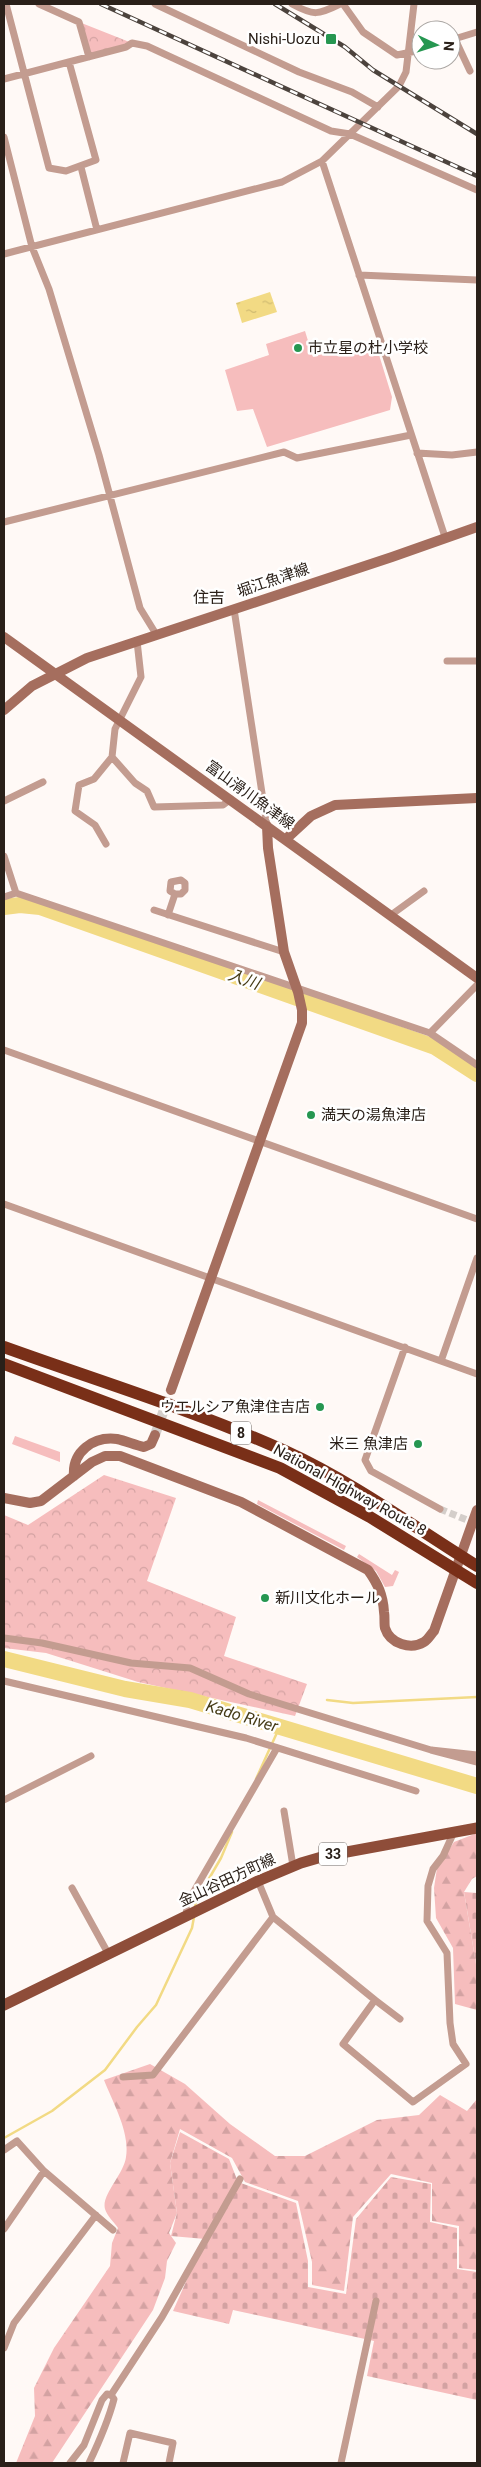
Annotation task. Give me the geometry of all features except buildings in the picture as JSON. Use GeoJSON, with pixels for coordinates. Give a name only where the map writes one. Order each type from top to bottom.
{"type":"FeatureCollection","features":[{"type":"Feature","properties":{"kind":"highway","name":"National Highway Route 8"},"geometry":{"type":"LineString","coordinates":[[4,1348],[190,1413],[286,1452],[334,1476],[477,1566]]}},
{"type":"Feature","properties":{"kind":"highway","name":"National Highway Route 8"},"geometry":{"type":"LineString","coordinates":[[4,1364],[280,1468],[370,1517],[477,1583]]}},
{"type":"Feature","properties":{"kind":"main road","name":"金山谷田方町線"},"geometry":{"type":"LineString","coordinates":[[5,2001],[109,1954],[258,1881],[293,1866],[326,1856],[453,1834],[477,1828]]}},
{"type":"Feature","properties":{"kind":"street"},"geometry":{"type":"LineString","coordinates":[[6,4],[49,168],[66,171],[96,160],[69,62]]}},
{"type":"Feature","properties":{"kind":"street"},"geometry":{"type":"LineString","coordinates":[[39,4],[79,22],[89,57]]}},
{"type":"Feature","properties":{"kind":"street"},"geometry":{"type":"LineString","coordinates":[[155,4],[299,72],[352,92],[378,107]]}},
{"type":"Feature","properties":{"kind":"street"},"geometry":{"type":"LineString","coordinates":[[292,4],[309,13],[318,14],[341,4],[363,32],[397,55],[411,53]]}},
{"type":"Feature","properties":{"kind":"street"},"geometry":{"type":"LineString","coordinates":[[4,254],[282,182],[322,161],[399,86],[406,72],[414,4]]}},
{"type":"Feature","properties":{"kind":"street"},"geometry":{"type":"LineString","coordinates":[[461,37],[477,32]]}},
{"type":"Feature","properties":{"kind":"street"},"geometry":{"type":"LineString","coordinates":[[4,79],[126,47],[132,43],[147,46],[331,131],[350,134],[477,190]]}},
{"type":"Feature","properties":{"kind":"street"},"geometry":{"type":"LineString","coordinates":[[461,54],[470,71]]}},
{"type":"Feature","properties":{"kind":"street"},"geometry":{"type":"LineString","coordinates":[[4,137],[32,247],[52,298],[99,456],[108,497],[140,608],[156,634]]}},
{"type":"Feature","properties":{"kind":"street"},"geometry":{"type":"LineString","coordinates":[[322,161],[445,537]]}},
{"type":"Feature","properties":{"kind":"street"},"geometry":{"type":"LineString","coordinates":[[81,167],[97,230]]}},
{"type":"Feature","properties":{"kind":"street"},"geometry":{"type":"LineString","coordinates":[[359,275],[477,280]]}},
{"type":"Feature","properties":{"kind":"street"},"geometry":{"type":"LineString","coordinates":[[4,522],[284,452],[297,458],[411,435]]}},
{"type":"Feature","properties":{"kind":"street"},"geometry":{"type":"LineString","coordinates":[[417,453],[452,455],[477,452]]}},
{"type":"Feature","properties":{"kind":"street","name":"堀江魚津線"},"geometry":{"type":"LineString","coordinates":[[4,710],[32,686],[87,658],[392,557],[477,526]]}},
{"type":"Feature","properties":{"kind":"street"},"geometry":{"type":"LineString","coordinates":[[171,1390],[210,1278],[298,1040],[302,1023],[302,1010],[297,989],[284,952],[234,609]]}},
{"type":"Feature","properties":{"kind":"street","name":"富山滑川魚津線"},"geometry":{"type":"LineString","coordinates":[[4,637],[477,978]]}},
{"type":"Feature","properties":{"kind":"street"},"geometry":{"type":"LineString","coordinates":[[106,844],[95,826],[75,811],[79,785],[94,779],[112,757],[115,729],[141,676],[137,641]]}},
{"type":"Feature","properties":{"kind":"street"},"geometry":{"type":"LineString","coordinates":[[447,662],[477,660]]}},
{"type":"Feature","properties":{"kind":"street"},"geometry":{"type":"LineString","coordinates":[[112,757],[135,784],[147,790],[154,808],[223,805],[230,799]]}},
{"type":"Feature","properties":{"kind":"street"},"geometry":{"type":"LineString","coordinates":[[4,801],[43,782]]}},
{"type":"Feature","properties":{"kind":"street"},"geometry":{"type":"LineString","coordinates":[[286,839],[311,816],[335,805],[477,798]]}},
{"type":"Feature","properties":{"kind":"street"},"geometry":{"type":"LineString","coordinates":[[4,856],[16,894]]}},
{"type":"Feature","properties":{"kind":"street"},"geometry":{"type":"LineString","coordinates":[[391,915],[424,891]]}},
{"type":"Feature","properties":{"kind":"street"},"geometry":{"type":"LineString","coordinates":[[4,897],[16,894],[430,1033],[477,1065]]}},
{"type":"Feature","properties":{"kind":"street"},"geometry":{"type":"LineString","coordinates":[[168,915],[175,894]]}},
{"type":"Feature","properties":{"kind":"street"},"geometry":{"type":"LineString","coordinates":[[154,910],[284,952]]}},
{"type":"Feature","properties":{"kind":"street"},"geometry":{"type":"LineString","coordinates":[[430,1033],[477,985]]}},
{"type":"Feature","properties":{"kind":"street"},"geometry":{"type":"LineString","coordinates":[[4,1050],[477,1219]]}},
{"type":"Feature","properties":{"kind":"street"},"geometry":{"type":"LineString","coordinates":[[4,1204],[477,1374]]}},
{"type":"Feature","properties":{"kind":"street"},"geometry":{"type":"LineString","coordinates":[[441,1362],[477,1258]]}},
{"type":"Feature","properties":{"kind":"street"},"geometry":{"type":"LineString","coordinates":[[405,1348],[365,1460],[371,1471],[440,1509]]}},
{"type":"Feature","properties":{"kind":"street"},"geometry":{"type":"LineString","coordinates":[[74,1476],[73,1465],[76,1456],[91,1443],[117,1439],[144,1447],[151,1444],[155,1435]]}},
{"type":"Feature","properties":{"kind":"street"},"geometry":{"type":"LineString","coordinates":[[4,1498],[30,1503],[41,1501],[92,1462],[105,1456],[120,1456],[241,1502],[368,1570],[378,1583],[383,1598],[385,1628],[391,1638],[403,1645],[416,1646],[426,1642],[434,1631],[477,1510]]}},
{"type":"Feature","properties":{"kind":"street"},"geometry":{"type":"LineString","coordinates":[[4,1638],[42,1643],[131,1663],[190,1668],[249,1694],[431,1750],[477,1762]]}},
{"type":"Feature","properties":{"kind":"street"},"geometry":{"type":"LineString","coordinates":[[4,1681],[246,1738],[416,1791]]}},
{"type":"Feature","properties":{"kind":"street"},"geometry":{"type":"LineString","coordinates":[[187,1915],[186,1905],[277,1748]]}},
{"type":"Feature","properties":{"kind":"street"},"geometry":{"type":"LineString","coordinates":[[431,1750],[477,1755]]}},
{"type":"Feature","properties":{"kind":"street"},"geometry":{"type":"LineString","coordinates":[[4,1800],[91,1756]]}},
{"type":"Feature","properties":{"kind":"street"},"geometry":{"type":"LineString","coordinates":[[284,1810],[293,1866]]}},
{"type":"Feature","properties":{"kind":"street"},"geometry":{"type":"LineString","coordinates":[[376,2000],[343,2044],[413,2102],[466,2064],[453,2044],[450,2023],[447,1953],[427,1921],[428,1886],[433,1869],[443,1856],[453,1834]]}},
{"type":"Feature","properties":{"kind":"street"},"geometry":{"type":"LineString","coordinates":[[258,1881],[273,1917],[400,2019]]}},
{"type":"Feature","properties":{"kind":"street"},"geometry":{"type":"LineString","coordinates":[[72,1888],[109,1954]]}},
{"type":"Feature","properties":{"kind":"street"},"geometry":{"type":"LineString","coordinates":[[123,2077],[153,2075],[273,1917]]}},
{"type":"Feature","properties":{"kind":"street"},"geometry":{"type":"LineString","coordinates":[[4,2150],[17,2141],[44,2171],[113,2230]]}},
{"type":"Feature","properties":{"kind":"street"},"geometry":{"type":"LineString","coordinates":[[4,2229],[44,2171]]}},
{"type":"Feature","properties":{"kind":"street"},"geometry":{"type":"LineString","coordinates":[[111,2395],[162,2317],[240,2180]]}},
{"type":"Feature","properties":{"kind":"street"},"geometry":{"type":"LineString","coordinates":[[4,2348],[14,2323],[96,2215]]}},
{"type":"Feature","properties":{"kind":"street"},"geometry":{"type":"LineString","coordinates":[[341,2463],[376,2301]]}},
{"type":"Feature","properties":{"kind":"street"},"geometry":{"type":"LineString","coordinates":[[70,2463],[84,2445],[102,2400],[107,2394],[111,2395]]}},
{"type":"Feature","properties":{"kind":"street"},"geometry":{"type":"LineString","coordinates":[[88,2463],[108,2417],[114,2399],[111,2395]]}},
{"type":"Feature","properties":{"kind":"street"},"geometry":{"type":"LineString","coordinates":[[123,2463],[130,2432],[173,2443],[169,2463]]}},
{"type":"Feature","properties":{"kind":"green space"},"geometry":{"type":"Polygon","coordinates":[[[79,22],[132,43],[89,57],[79,22]]]}},
{"type":"Feature","properties":{"kind":"green space"},"geometry":{"type":"Polygon","coordinates":[[[305,331],[313,357],[360,341],[376,345],[392,397],[390,410],[267,447],[253,409],[237,411],[225,370],[269,355],[266,344],[305,331]]]}},
{"type":"Feature","properties":{"kind":"green space"},"geometry":{"type":"Polygon","coordinates":[[[15,1436],[60,1452],[60,1462],[12,1444],[15,1436]]]}},
{"type":"Feature","properties":{"kind":"green space"},"geometry":{"type":"Polygon","coordinates":[[[104,1475],[176,1498],[147,1581],[236,1617],[224,1656],[307,1684],[295,1716],[138,1682],[46,1653],[4,1648],[4,1515],[28,1525],[104,1475]]]}},
{"type":"Feature","properties":{"kind":"green space"},"geometry":{"type":"Polygon","coordinates":[[[258,1500],[346,1546],[344,1550],[257,1504],[258,1500]]]}},
{"type":"Feature","properties":{"kind":"green space"},"geometry":{"type":"Polygon","coordinates":[[[359,1554],[392,1575],[395,1570],[399,1572],[393,1586],[385,1587],[376,1571],[357,1557],[359,1554]]]}},
{"type":"Feature","properties":{"kind":"green space"},"geometry":{"type":"Polygon","coordinates":[[[477,1833],[477,1876],[472,1879],[464,1892],[477,1970],[477,2010],[455,2004],[453,1948],[436,1918],[434,1888],[437,1868],[454,1842],[477,1833]]]}},
{"type":"Feature","properties":{"kind":"green space"},"geometry":{"type":"Polygon","coordinates":[[[464,1892],[477,1893],[477,1970],[464,1892]]]}},
{"type":"Feature","properties":{"kind":"green space"},"geometry":{"type":"Polygon","coordinates":[[[150,2064],[185,2084],[230,2124],[275,2156],[305,2156],[377,2120],[419,2115],[440,2095],[467,2111],[477,2099],[477,2270],[459,2268],[459,2226],[432,2221],[432,2183],[391,2174],[353,2217],[344,2291],[312,2285],[312,2262],[298,2201],[245,2182],[232,2158],[180,2129],[170,2163],[177,2213],[169,2233],[176,2243],[167,2261],[165,2278],[153,2310],[52,2463],[16,2463],[35,2416],[34,2388],[54,2348],[110,2266],[112,2243],[118,2228],[107,2214],[105,2203],[106,2197],[124,2164],[127,2147],[120,2118],[104,2080],[150,2064]]]}},
{"type":"Feature","properties":{"kind":"green space"},"geometry":{"type":"Polygon","coordinates":[[[180,2132],[229,2159],[238,2182],[296,2203],[308,2261],[308,2287],[346,2294],[356,2219],[391,2177],[431,2184],[430,2222],[457,2228],[457,2269],[477,2272],[477,2400],[367,2376],[374,2341],[233,2310],[229,2324],[173,2311],[205,2239],[171,2236],[177,2213],[170,2163],[180,2132]]]}},
{"type":"Feature","properties":{"kind":"water"},"geometry":{"type":"Polygon","coordinates":[[[270,292],[277,312],[242,323],[236,303],[270,292]]]}},
{"type":"Feature","properties":{"kind":"waterway","name":"入川"},"geometry":{"type":"LineString","coordinates":[[4,907],[20,905],[40,907],[435,1047],[477,1074]]}},
{"type":"Feature","properties":{"kind":"waterway","name":"Kado River"},"geometry":{"type":"LineString","coordinates":[[4,1659],[125,1689],[190,1700],[477,1786]]}},
{"type":"Feature","properties":{"kind":"waterway"},"geometry":{"type":"LineString","coordinates":[[327,1700],[353,1703],[477,1697]]}},
{"type":"Feature","properties":{"kind":"waterway"},"geometry":{"type":"LineString","coordinates":[[256,1779],[280,1726]]}},
{"type":"Feature","properties":{"kind":"waterway"},"geometry":{"type":"LineString","coordinates":[[195,1907],[196,1901],[221,1858],[232,1832]]}},
{"type":"Feature","properties":{"kind":"waterway"},"geometry":{"type":"LineString","coordinates":[[4,2138],[52,2111],[105,2070],[156,2005],[192,1928],[194,1917]]}},
{"type":"Feature","properties":{"kind":"tunnel"},"geometry":{"type":"LineString","coordinates":[[155,1435],[171,1390]]}},
{"type":"Feature","properties":{"kind":"tunnel"},"geometry":{"type":"LineString","coordinates":[[440,1509],[477,1524]]}},
{"type":"Feature","properties":{"kind":"railway"},"geometry":{"type":"LineString","coordinates":[[101,4],[477,176]]}},
{"type":"Feature","properties":{"kind":"railway"},"geometry":{"type":"LineString","coordinates":[[275,4],[345,47],[373,70],[477,134]]}},
{"type":"Feature","properties":{"kind":"place","name":"Nishi-Uozu"},"geometry":{"type":"Point","coordinates":[331,39]}},
{"type":"Feature","properties":{"kind":"place","name":"市立星の杜小学校"},"geometry":{"type":"Point","coordinates":[298,348]}},
{"type":"Feature","properties":{"kind":"place","name":"満天の湯魚津店"},"geometry":{"type":"Point","coordinates":[311,1115]}},
{"type":"Feature","properties":{"kind":"place","name":"ウエルシア魚津住吉店"},"geometry":{"type":"Point","coordinates":[320,1407]}},
{"type":"Feature","properties":{"kind":"place","name":"米三 魚津店"},"geometry":{"type":"Point","coordinates":[418,1444]}},
{"type":"Feature","properties":{"kind":"place","name":"新川文化ホール"},"geometry":{"type":"Point","coordinates":[265,1598]}},
{"type":"Feature","properties":{"kind":"district","name":"住吉"},"geometry":{"type":"Point","coordinates":[209,597]}}]}
